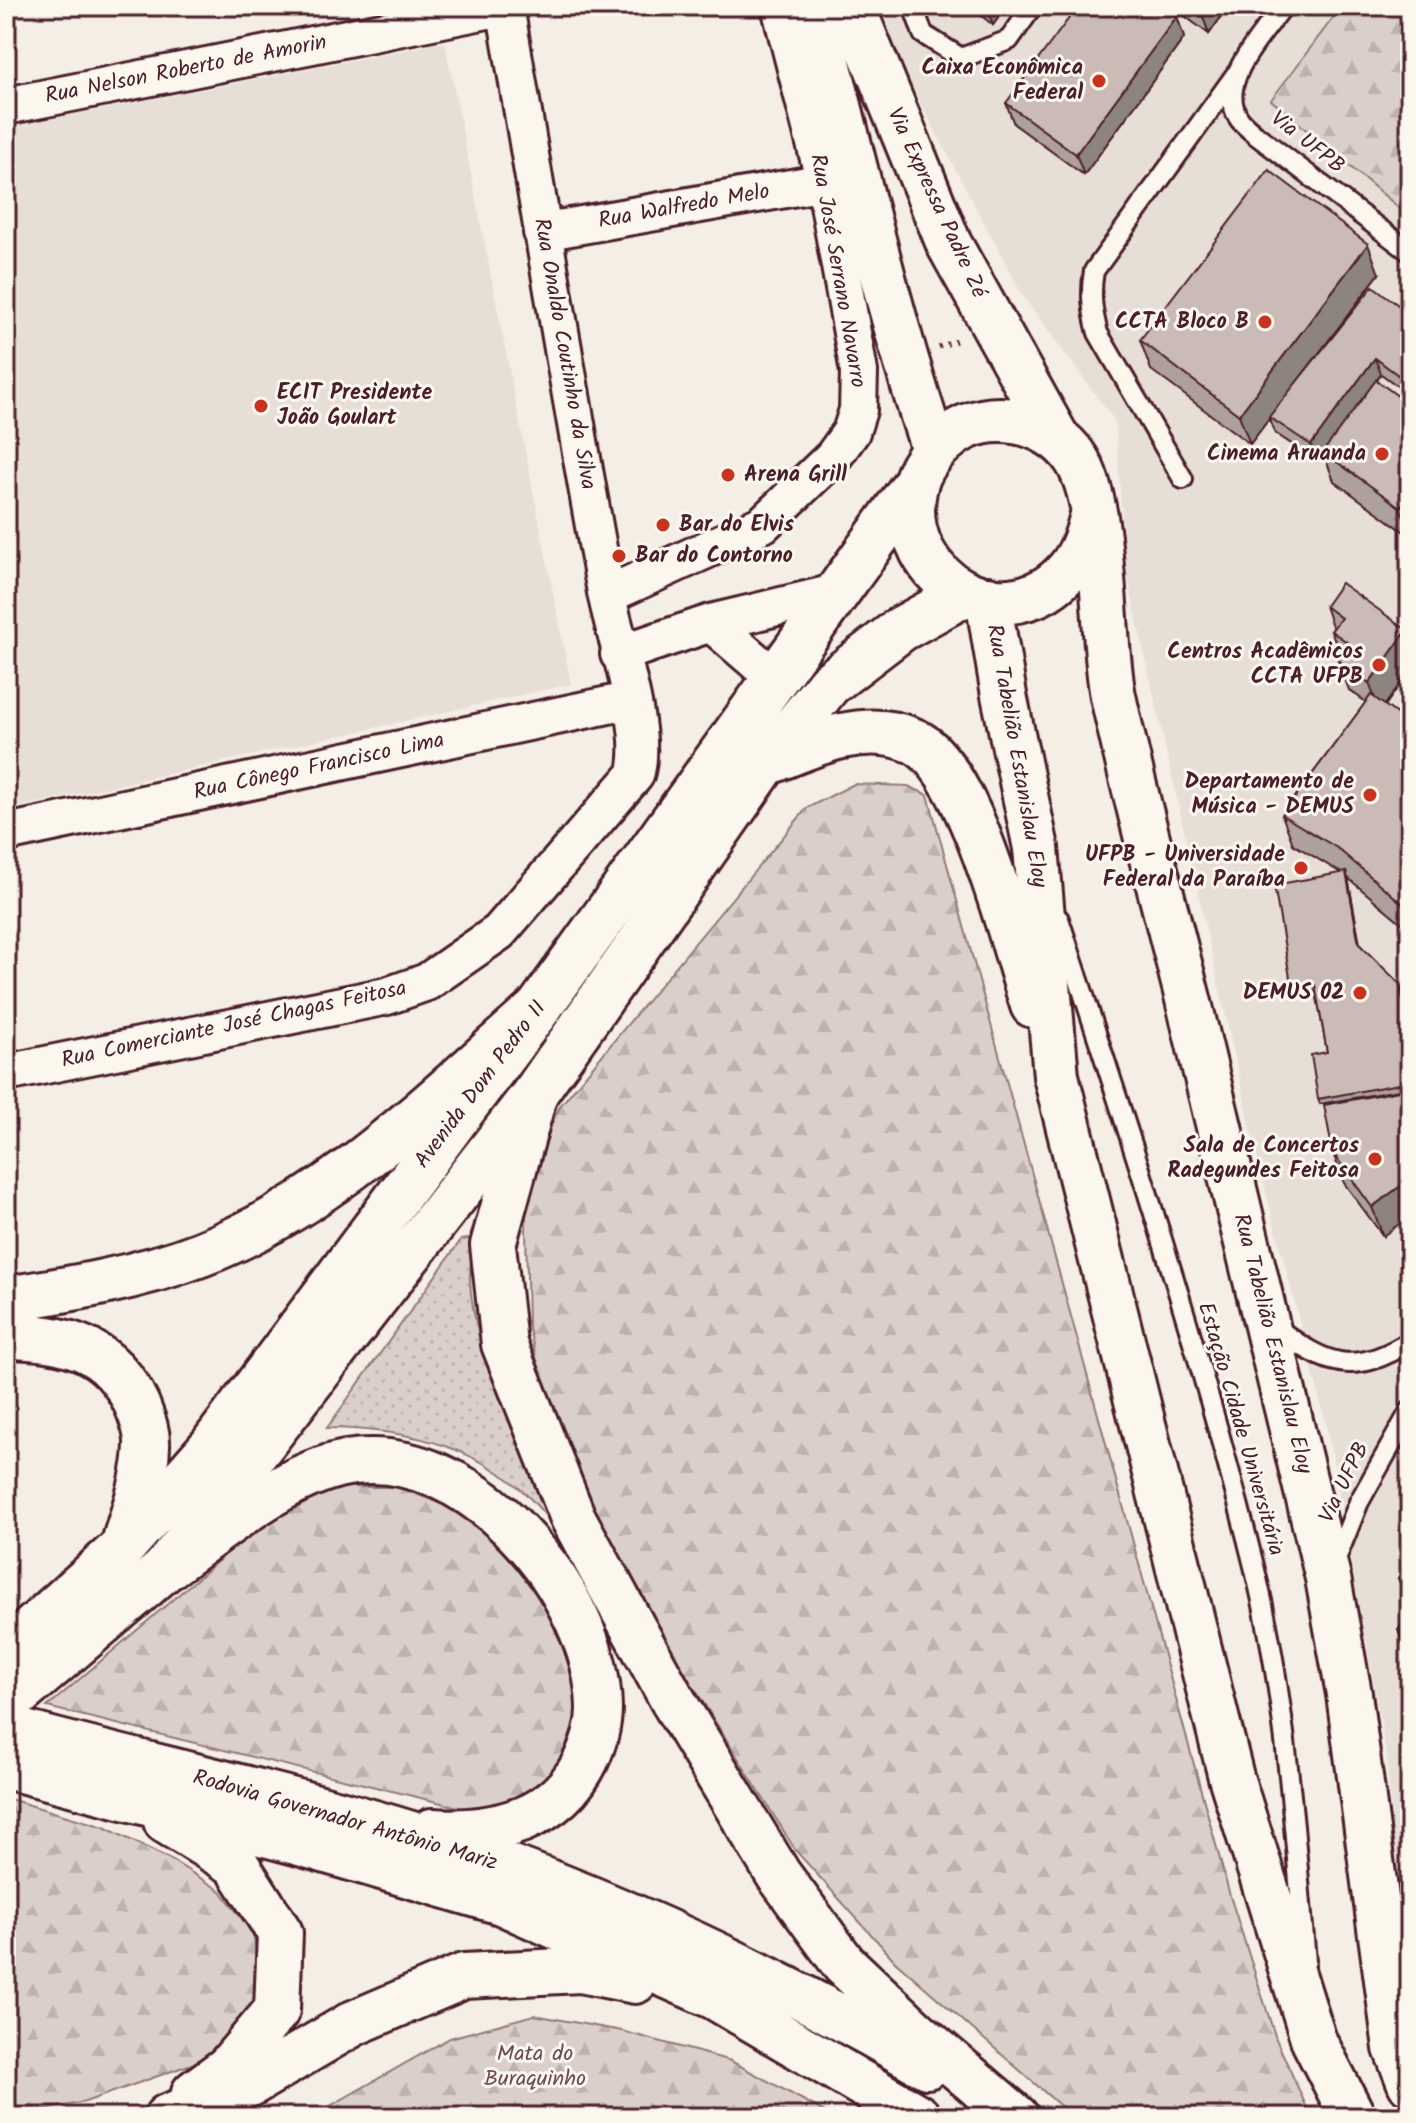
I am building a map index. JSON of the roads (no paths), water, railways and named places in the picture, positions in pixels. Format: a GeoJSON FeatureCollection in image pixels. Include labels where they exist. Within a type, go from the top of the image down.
{"type":"FeatureCollection","features":[{"type":"Feature","properties":{"kind":"main road"},"geometry":{"type":"LineString","coordinates":[[813,6],[862,186],[904,360],[925,466]]}},
{"type":"Feature","properties":{"kind":"main road","name":"Via Expressa Padre Zé"},"geometry":{"type":"LineString","coordinates":[[852,6],[949,244],[1055,435]]}},
{"type":"Feature","properties":{"kind":"main road"},"geometry":{"type":"LineString","coordinates":[[991,420],[1024,422],[1055,435],[1075,458],[1088,485],[1093,515],[1085,544],[1077,556],[1048,587],[1021,598],[977,596],[937,576],[918,549],[910,517],[925,466],[959,430],[991,420]]}},
{"type":"Feature","properties":{"kind":"main road","name":"Avenida Dom Pedro II"},"geometry":{"type":"LineString","coordinates":[[6,1652],[123,1547],[212,1446],[538,1009],[925,466]]}},
{"type":"Feature","properties":{"kind":"main road","name":"Rua Tabelião Estanislau Eloy"},"geometry":{"type":"LineString","coordinates":[[1093,515],[1112,691],[1328,1578],[1349,1694],[1396,2048],[1410,2083]]}},
{"type":"Feature","properties":{"kind":"main road","name":"Avenida Dom Pedro II"},"geometry":{"type":"LineString","coordinates":[[6,1705],[165,1569],[535,1093],[765,764],[829,684],[901,629],[977,596]]}},
{"type":"Feature","properties":{"kind":"main road","name":"Rua Tabelião Estanislau Eloy"},"geometry":{"type":"LineString","coordinates":[[977,596],[1004,695],[1036,848],[1056,1076],[1231,1777],[1314,2041],[1353,2117]]}},
{"type":"Feature","properties":{"kind":"main road"},"geometry":{"type":"LineString","coordinates":[[765,764],[839,736],[876,733],[913,740],[931,751],[959,791],[974,823],[1056,1076]]}},
{"type":"Feature","properties":{"kind":"main road"},"geometry":{"type":"LineString","coordinates":[[6,1299],[103,1284],[202,1254],[290,1210],[360,1163],[538,1009]]}},
{"type":"Feature","properties":{"kind":"main road"},"geometry":{"type":"LineString","coordinates":[[535,1093],[493,1245],[504,1344],[573,1518],[697,1739],[778,1874],[844,1964],[916,2032],[1016,2117]]}},
{"type":"Feature","properties":{"kind":"main road"},"geometry":{"type":"LineString","coordinates":[[6,1336],[64,1340],[113,1366],[131,1392],[144,1421],[148,1442],[123,1547]]}},
{"type":"Feature","properties":{"kind":"main road"},"geometry":{"type":"LineString","coordinates":[[165,1569],[267,1498],[313,1475],[346,1463],[383,1461],[413,1466],[454,1483],[498,1513],[538,1555],[570,1607],[596,1678],[599,1710],[595,1740],[579,1774],[560,1798],[529,1819],[486,1830],[448,1832],[385,1828]]}},
{"type":"Feature","properties":{"kind":"main road","name":"Rodovia Governador Antônio Mariz"},"geometry":{"type":"LineString","coordinates":[[6,1728],[78,1772],[296,1842],[501,1902],[715,1997],[918,2117]]}},
{"type":"Feature","properties":{"kind":"main road","name":"Rodovia Governador Antônio Mariz"},"geometry":{"type":"LineString","coordinates":[[6,1766],[78,1772],[385,1828],[488,1860],[634,1915],[833,2011],[1016,2117]]}},
{"type":"Feature","properties":{"kind":"main road"},"geometry":{"type":"LineString","coordinates":[[78,1772],[236,1864],[280,1933],[277,2010],[228,2068],[160,2117]]}},
{"type":"Feature","properties":{"kind":"main road"},"geometry":{"type":"LineString","coordinates":[[167,2117],[250,2084],[354,2023],[464,1976],[580,1970],[715,1997]]}},
{"type":"Feature","properties":{"kind":"street","name":"Rua Nelson Roberto de Amorin"},"geometry":{"type":"LineString","coordinates":[[6,106],[505,6]]}},
{"type":"Feature","properties":{"kind":"street","name":"Rua Onaldo Coutinho da Silva"},"geometry":{"type":"LineString","coordinates":[[505,6],[607,595],[632,700]]}},
{"type":"Feature","properties":{"kind":"street","name":"Rua José Serrano Navarro"},"geometry":{"type":"LineString","coordinates":[[607,595],[763,524],[813,479],[851,432],[858,410],[859,372],[825,182],[780,6]]}},
{"type":"Feature","properties":{"kind":"street","name":"Rua Walfredo Melo"},"geometry":{"type":"LineString","coordinates":[[542,232],[825,182]]}},
{"type":"Feature","properties":{"kind":"street"},"geometry":{"type":"LineString","coordinates":[[619,654],[711,623],[835,593]]}},
{"type":"Feature","properties":{"kind":"street"},"geometry":{"type":"LineString","coordinates":[[711,623],[776,679]]}},
{"type":"Feature","properties":{"kind":"street","name":"Rua Cônego Francisco Lima"},"geometry":{"type":"LineString","coordinates":[[6,833],[632,700]]}},
{"type":"Feature","properties":{"kind":"street","name":"Rua Comerciante José Chagas Feitosa"},"geometry":{"type":"LineString","coordinates":[[6,1073],[387,996],[427,982],[499,932],[626,789],[635,775],[639,754],[632,700]]}},
{"type":"Feature","properties":{"kind":"lane"},"geometry":{"type":"LineString","coordinates":[[913,6],[923,34],[961,58],[1009,40],[1033,6]]}},
{"type":"Feature","properties":{"kind":"lane"},"geometry":{"type":"LineString","coordinates":[[1183,479],[1098,333],[1091,306],[1094,271],[1283,6]]}},
{"type":"Feature","properties":{"kind":"lane","name":"Via UFPB"},"geometry":{"type":"LineString","coordinates":[[1236,74],[1238,117],[1410,252]]}},
{"type":"Feature","properties":{"kind":"lane","name":"Estação Cidade Universitária"},"geometry":{"type":"LineString","coordinates":[[1036,848],[1155,1213],[1254,1568],[1282,1709],[1314,2041]]}},
{"type":"Feature","properties":{"kind":"lane"},"geometry":{"type":"LineString","coordinates":[[1266,1319],[1296,1343],[1344,1364],[1383,1359],[1410,1341]]}},
{"type":"Feature","properties":{"kind":"lane","name":"Via UFPB"},"geometry":{"type":"LineString","coordinates":[[1328,1578],[1359,1502],[1410,1411]]}},
{"type":"Feature","properties":{"kind":"place","name":"Caixa Econômica Federal"},"geometry":{"type":"Point","coordinates":[1099,81]}},
{"type":"Feature","properties":{"kind":"place","name":"CCTA Bloco B"},"geometry":{"type":"Point","coordinates":[1265,322]}},
{"type":"Feature","properties":{"kind":"place","name":"ECIT Presidente João Goulart"},"geometry":{"type":"Point","coordinates":[261,406]}},
{"type":"Feature","properties":{"kind":"place","name":"Cinema Aruanda"},"geometry":{"type":"Point","coordinates":[1382,454]}},
{"type":"Feature","properties":{"kind":"place","name":"Arena Grill"},"geometry":{"type":"Point","coordinates":[728,475]}},
{"type":"Feature","properties":{"kind":"place","name":"Bar do Elvis"},"geometry":{"type":"Point","coordinates":[663,525]}},
{"type":"Feature","properties":{"kind":"place","name":"Bar do Contorno"},"geometry":{"type":"Point","coordinates":[619,556]}},
{"type":"Feature","properties":{"kind":"place","name":"Centros Acadêmicos CCTA UFPB"},"geometry":{"type":"Point","coordinates":[1379,665]}},
{"type":"Feature","properties":{"kind":"place","name":"Departamento de Música - DEMUS"},"geometry":{"type":"Point","coordinates":[1370,795]}},
{"type":"Feature","properties":{"kind":"place","name":"UFPB - Universidade Federal da Paraíba"},"geometry":{"type":"Point","coordinates":[1301,868]}},
{"type":"Feature","properties":{"kind":"place","name":"DEMUS 02"},"geometry":{"type":"Point","coordinates":[1360,993]}},
{"type":"Feature","properties":{"kind":"place","name":"Sala de Concertos Radegundes Feitosa"},"geometry":{"type":"Point","coordinates":[1375,1159]}},
{"type":"Feature","properties":{"kind":"park label","name":"Mata do Buraquinho"},"geometry":{"type":"Point","coordinates":[535,2066]}}]}
